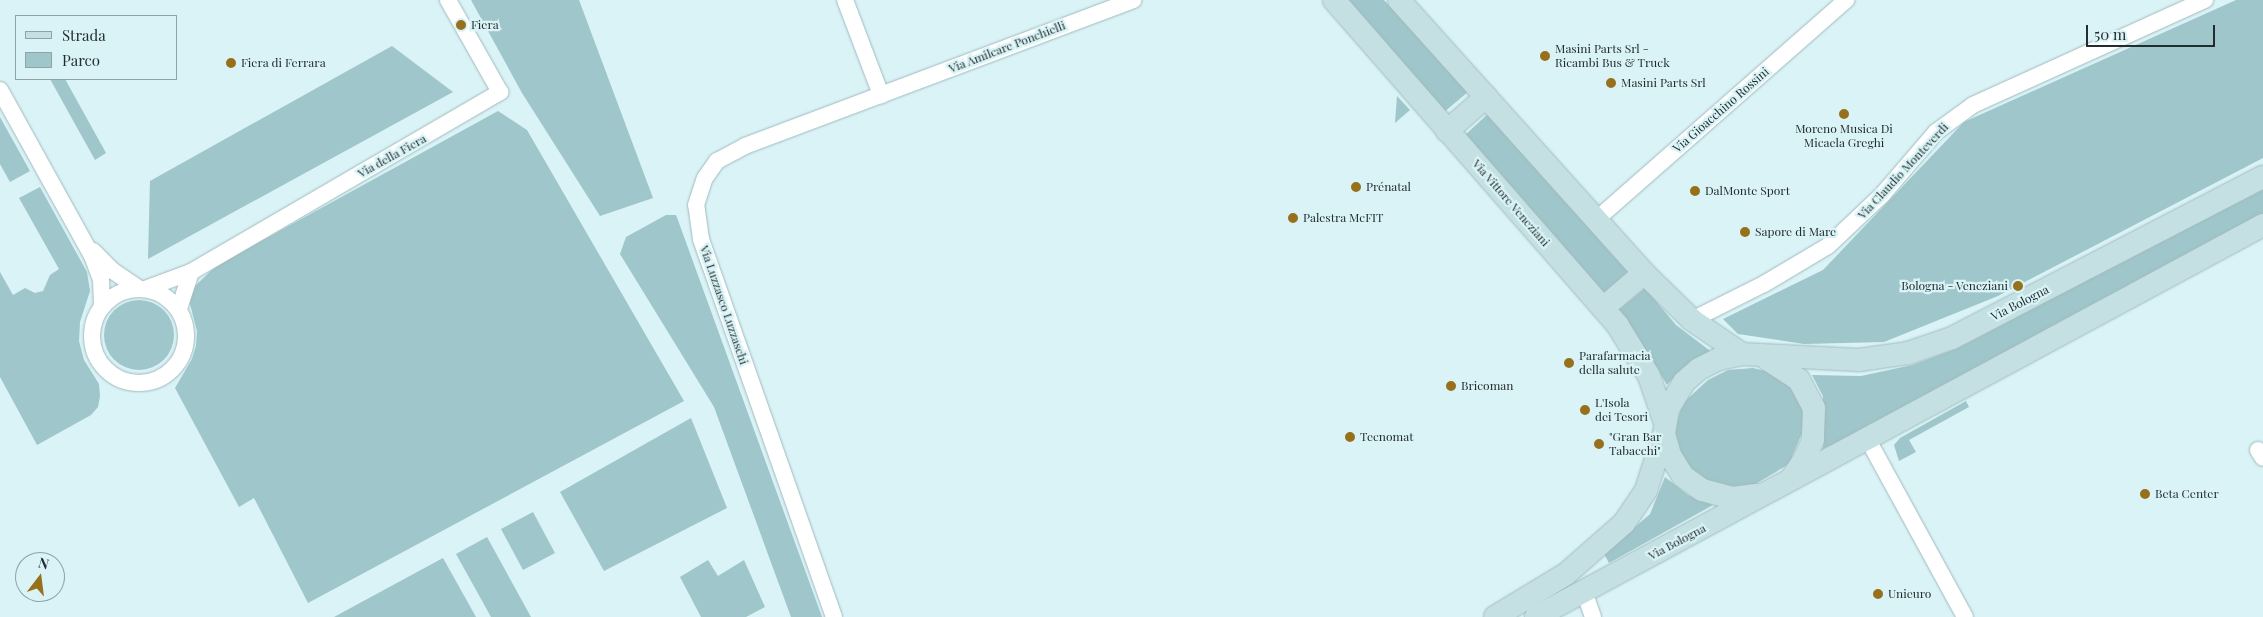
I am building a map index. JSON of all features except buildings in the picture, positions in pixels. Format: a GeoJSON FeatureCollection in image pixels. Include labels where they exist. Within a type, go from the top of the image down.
{"type":"FeatureCollection","features":[{"type":"Feature","properties":{"kind":"main road","name":"Via Vittore Veneziani"},"geometry":{"type":"LineString","coordinates":[[1334,0],[1603,308],[1649,376],[1664,427]]}},
{"type":"Feature","properties":{"kind":"main road"},"geometry":{"type":"LineString","coordinates":[[1399,0],[1644,273],[1692,320],[1750,355]]}},
{"type":"Feature","properties":{"kind":"main road"},"geometry":{"type":"LineString","coordinates":[[1447,131],[1486,97]]}},
{"type":"Feature","properties":{"kind":"main road","name":"Via Bologna"},"geometry":{"type":"LineString","coordinates":[[1495,617],[1547,587],[1597,549],[1637,507],[1653,473],[1664,427],[1684,382],[1719,359],[1750,355],[1859,360],[1908,353],[1952,338],[2263,177]]}},
{"type":"Feature","properties":{"kind":"main road","name":"Via Bologna"},"geometry":{"type":"LineString","coordinates":[[1536,617],[2263,225]]}},
{"type":"Feature","properties":{"kind":"main road"},"geometry":{"type":"LineString","coordinates":[[1603,308],[1644,273]]}},
{"type":"Feature","properties":{"kind":"main road","name":"Via Bologna"},"geometry":{"type":"LineString","coordinates":[[1750,355],[1783,368],[1799,380],[1814,408],[1813,440],[1804,460],[1790,480]]}},
{"type":"Feature","properties":{"kind":"main road","name":"Via Bologna"},"geometry":{"type":"LineString","coordinates":[[1664,427],[1670,455],[1689,482],[1702,490],[1732,498],[1769,492]]}},
{"type":"Feature","properties":{"kind":"main road","name":"Via Bologna"},"geometry":{"type":"LineString","coordinates":[[1584,591],[1585,573],[1597,549]]}},
{"type":"Feature","properties":{"kind":"street","name":"Via della Fiera"},"geometry":{"type":"LineString","coordinates":[[102,307],[120,293],[142,289],[191,272],[500,92],[448,0]]}},
{"type":"Feature","properties":{"kind":"street"},"geometry":{"type":"LineString","coordinates":[[844,0],[882,95]]}},
{"type":"Feature","properties":{"kind":"street","name":"Via Amilcare Ponchielli"},"geometry":{"type":"LineString","coordinates":[[882,95],[1133,0]]}},
{"type":"Feature","properties":{"kind":"street","name":"Via Gioacchino Rossini"},"geometry":{"type":"LineString","coordinates":[[1596,219],[1846,0]]}},
{"type":"Feature","properties":{"kind":"street","name":"Via Claudio Monteverdi"},"geometry":{"type":"LineString","coordinates":[[1692,320],[1764,284],[1828,246],[1882,195],[1936,132],[1973,105],[2205,0]]}},
{"type":"Feature","properties":{"kind":"street"},"geometry":{"type":"LineString","coordinates":[[0,90],[83,238],[101,279],[102,307],[92,328],[95,355],[112,375],[136,384],[162,378],[180,360],[187,335],[179,310],[165,297],[142,289],[104,263],[83,238]]}},
{"type":"Feature","properties":{"kind":"street","name":"Via Luzzasco Luzzaschi"},"geometry":{"type":"LineString","coordinates":[[834,617],[701,239],[696,205],[706,178],[726,155],[882,95]]}},
{"type":"Feature","properties":{"kind":"street"},"geometry":{"type":"LineString","coordinates":[[179,310],[191,272]]}},
{"type":"Feature","properties":{"kind":"street"},"geometry":{"type":"LineString","coordinates":[[1867,438],[1965,617]]}},
{"type":"Feature","properties":{"kind":"street"},"geometry":{"type":"LineString","coordinates":[[1584,591],[1593,617]]}},
{"type":"Feature","properties":{"kind":"green space"},"geometry":{"type":"Polygon","coordinates":[[[471,0],[579,0],[653,198],[600,216],[522,93],[471,0]]]}},
{"type":"Feature","properties":{"kind":"green space"},"geometry":{"type":"Polygon","coordinates":[[[1345,0],[1384,0],[1468,92],[1443,113],[1345,0]]]}},
{"type":"Feature","properties":{"kind":"green space"},"geometry":{"type":"Polygon","coordinates":[[[2236,0],[2263,0],[2263,158],[1998,296],[1884,342],[1804,344],[1738,334],[1723,319],[1823,270],[1964,122],[2236,0]]]}},
{"type":"Feature","properties":{"kind":"green space"},"geometry":{"type":"Polygon","coordinates":[[[392,46],[453,92],[148,259],[150,181],[392,46]]]}},
{"type":"Feature","properties":{"kind":"green space"},"geometry":{"type":"Polygon","coordinates":[[[51,80],[66,80],[106,153],[95,160],[51,80]]]}},
{"type":"Feature","properties":{"kind":"green space"},"geometry":{"type":"Polygon","coordinates":[[[1397,96],[1410,110],[1395,123],[1397,96]]]}},
{"type":"Feature","properties":{"kind":"green space"},"geometry":{"type":"Polygon","coordinates":[[[498,111],[527,130],[684,401],[308,603],[254,498],[239,507],[175,388],[192,359],[196,346],[197,331],[189,300],[193,288],[216,266],[498,111]]]}},
{"type":"Feature","properties":{"kind":"green space"},"geometry":{"type":"Polygon","coordinates":[[[1490,112],[1631,269],[1604,294],[1464,136],[1490,112]]]}},
{"type":"Feature","properties":{"kind":"green space"},"geometry":{"type":"Polygon","coordinates":[[[0,117],[30,171],[10,182],[0,164],[0,117]]]}},
{"type":"Feature","properties":{"kind":"green space"},"geometry":{"type":"Polygon","coordinates":[[[40,187],[87,272],[90,291],[80,322],[79,341],[84,360],[99,384],[100,396],[98,407],[91,415],[37,445],[0,377],[0,272],[13,295],[25,288],[35,293],[43,291],[50,275],[59,269],[19,198],[40,187]]]}},
{"type":"Feature","properties":{"kind":"green space"},"geometry":{"type":"Polygon","coordinates":[[[2263,187],[2263,216],[1876,425],[1823,449],[1823,396],[1812,375],[1861,376],[1912,365],[1958,348],[2263,187]]]}},
{"type":"Feature","properties":{"kind":"green space"},"geometry":{"type":"Polygon","coordinates":[[[666,215],[676,215],[822,617],[791,617],[714,407],[620,254],[626,237],[666,215]]]}},
{"type":"Feature","properties":{"kind":"green space"},"geometry":{"type":"Polygon","coordinates":[[[1645,288],[1676,325],[1713,353],[1680,371],[1667,385],[1647,352],[1616,312],[1645,288]]]}},
{"type":"Feature","properties":{"kind":"green space"},"geometry":{"type":"Polygon","coordinates":[[[139,300],[152,303],[164,310],[171,322],[174,335],[171,348],[164,360],[152,367],[139,370],[126,367],[114,360],[107,348],[104,335],[107,322],[114,310],[126,303],[139,300]]]}},
{"type":"Feature","properties":{"kind":"green space"},"geometry":{"type":"Polygon","coordinates":[[[1753,368],[1770,372],[1793,388],[1802,406],[1805,426],[1789,464],[1754,485],[1729,488],[1712,483],[1685,466],[1674,430],[1683,403],[1708,380],[1728,370],[1753,368]]]}},
{"type":"Feature","properties":{"kind":"green space"},"geometry":{"type":"Polygon","coordinates":[[[1966,401],[1969,407],[1909,440],[1916,452],[1899,461],[1894,445],[1900,438],[1966,401]]]}},
{"type":"Feature","properties":{"kind":"green space"},"geometry":{"type":"Polygon","coordinates":[[[691,418],[727,508],[604,571],[560,492],[691,418]]]}},
{"type":"Feature","properties":{"kind":"green space"},"geometry":{"type":"Polygon","coordinates":[[[1665,477],[1688,495],[1713,505],[1609,563],[1604,554],[1650,514],[1665,477]]]}},
{"type":"Feature","properties":{"kind":"green space"},"geometry":{"type":"Polygon","coordinates":[[[533,512],[555,553],[523,570],[501,529],[533,512]]]}},
{"type":"Feature","properties":{"kind":"green space"},"geometry":{"type":"Polygon","coordinates":[[[487,537],[531,617],[491,617],[456,554],[487,537]]]}},
{"type":"Feature","properties":{"kind":"green space"},"geometry":{"type":"Polygon","coordinates":[[[443,558],[476,617],[334,617],[443,558]]]}},
{"type":"Feature","properties":{"kind":"green space"},"geometry":{"type":"Polygon","coordinates":[[[708,560],[718,576],[744,560],[765,607],[746,617],[701,617],[680,577],[708,560]]]}},
{"type":"Feature","properties":{"kind":"place","name":"Fiera"},"geometry":{"type":"Point","coordinates":[461,25]}},
{"type":"Feature","properties":{"kind":"place","name":"Masini Parts Srl - Ricambi Bus & Truck"},"geometry":{"type":"Point","coordinates":[1545,56]}},
{"type":"Feature","properties":{"kind":"place","name":"Fiera di Ferrara"},"geometry":{"type":"Point","coordinates":[231,63]}},
{"type":"Feature","properties":{"kind":"place","name":"Masini Parts Srl"},"geometry":{"type":"Point","coordinates":[1611,83]}},
{"type":"Feature","properties":{"kind":"place","name":"Moreno Musica Di Micaela Greghi"},"geometry":{"type":"Point","coordinates":[1844,114]}},
{"type":"Feature","properties":{"kind":"place","name":"Prénatal"},"geometry":{"type":"Point","coordinates":[1356,187]}},
{"type":"Feature","properties":{"kind":"place","name":"DalMonte Sport"},"geometry":{"type":"Point","coordinates":[1695,191]}},
{"type":"Feature","properties":{"kind":"place","name":"Palestra McFIT"},"geometry":{"type":"Point","coordinates":[1293,218]}},
{"type":"Feature","properties":{"kind":"place","name":"Sapore di Mare"},"geometry":{"type":"Point","coordinates":[1745,232]}},
{"type":"Feature","properties":{"kind":"place","name":"Bologna - Veneziani"},"geometry":{"type":"Point","coordinates":[2018,286]}},
{"type":"Feature","properties":{"kind":"place","name":"Parafarmacia della salute"},"geometry":{"type":"Point","coordinates":[1569,363]}},
{"type":"Feature","properties":{"kind":"place","name":"Bricoman"},"geometry":{"type":"Point","coordinates":[1451,386]}},
{"type":"Feature","properties":{"kind":"place","name":"L'Isola dei Tesori"},"geometry":{"type":"Point","coordinates":[1585,410]}},
{"type":"Feature","properties":{"kind":"place","name":"Tecnomat"},"geometry":{"type":"Point","coordinates":[1350,437]}},
{"type":"Feature","properties":{"kind":"place","name":"\"Gran Bar Tabacchi\""},"geometry":{"type":"Point","coordinates":[1599,444]}},
{"type":"Feature","properties":{"kind":"place","name":"Beta Center"},"geometry":{"type":"Point","coordinates":[2145,494]}},
{"type":"Feature","properties":{"kind":"place","name":"Unieuro"},"geometry":{"type":"Point","coordinates":[1878,594]}}]}
